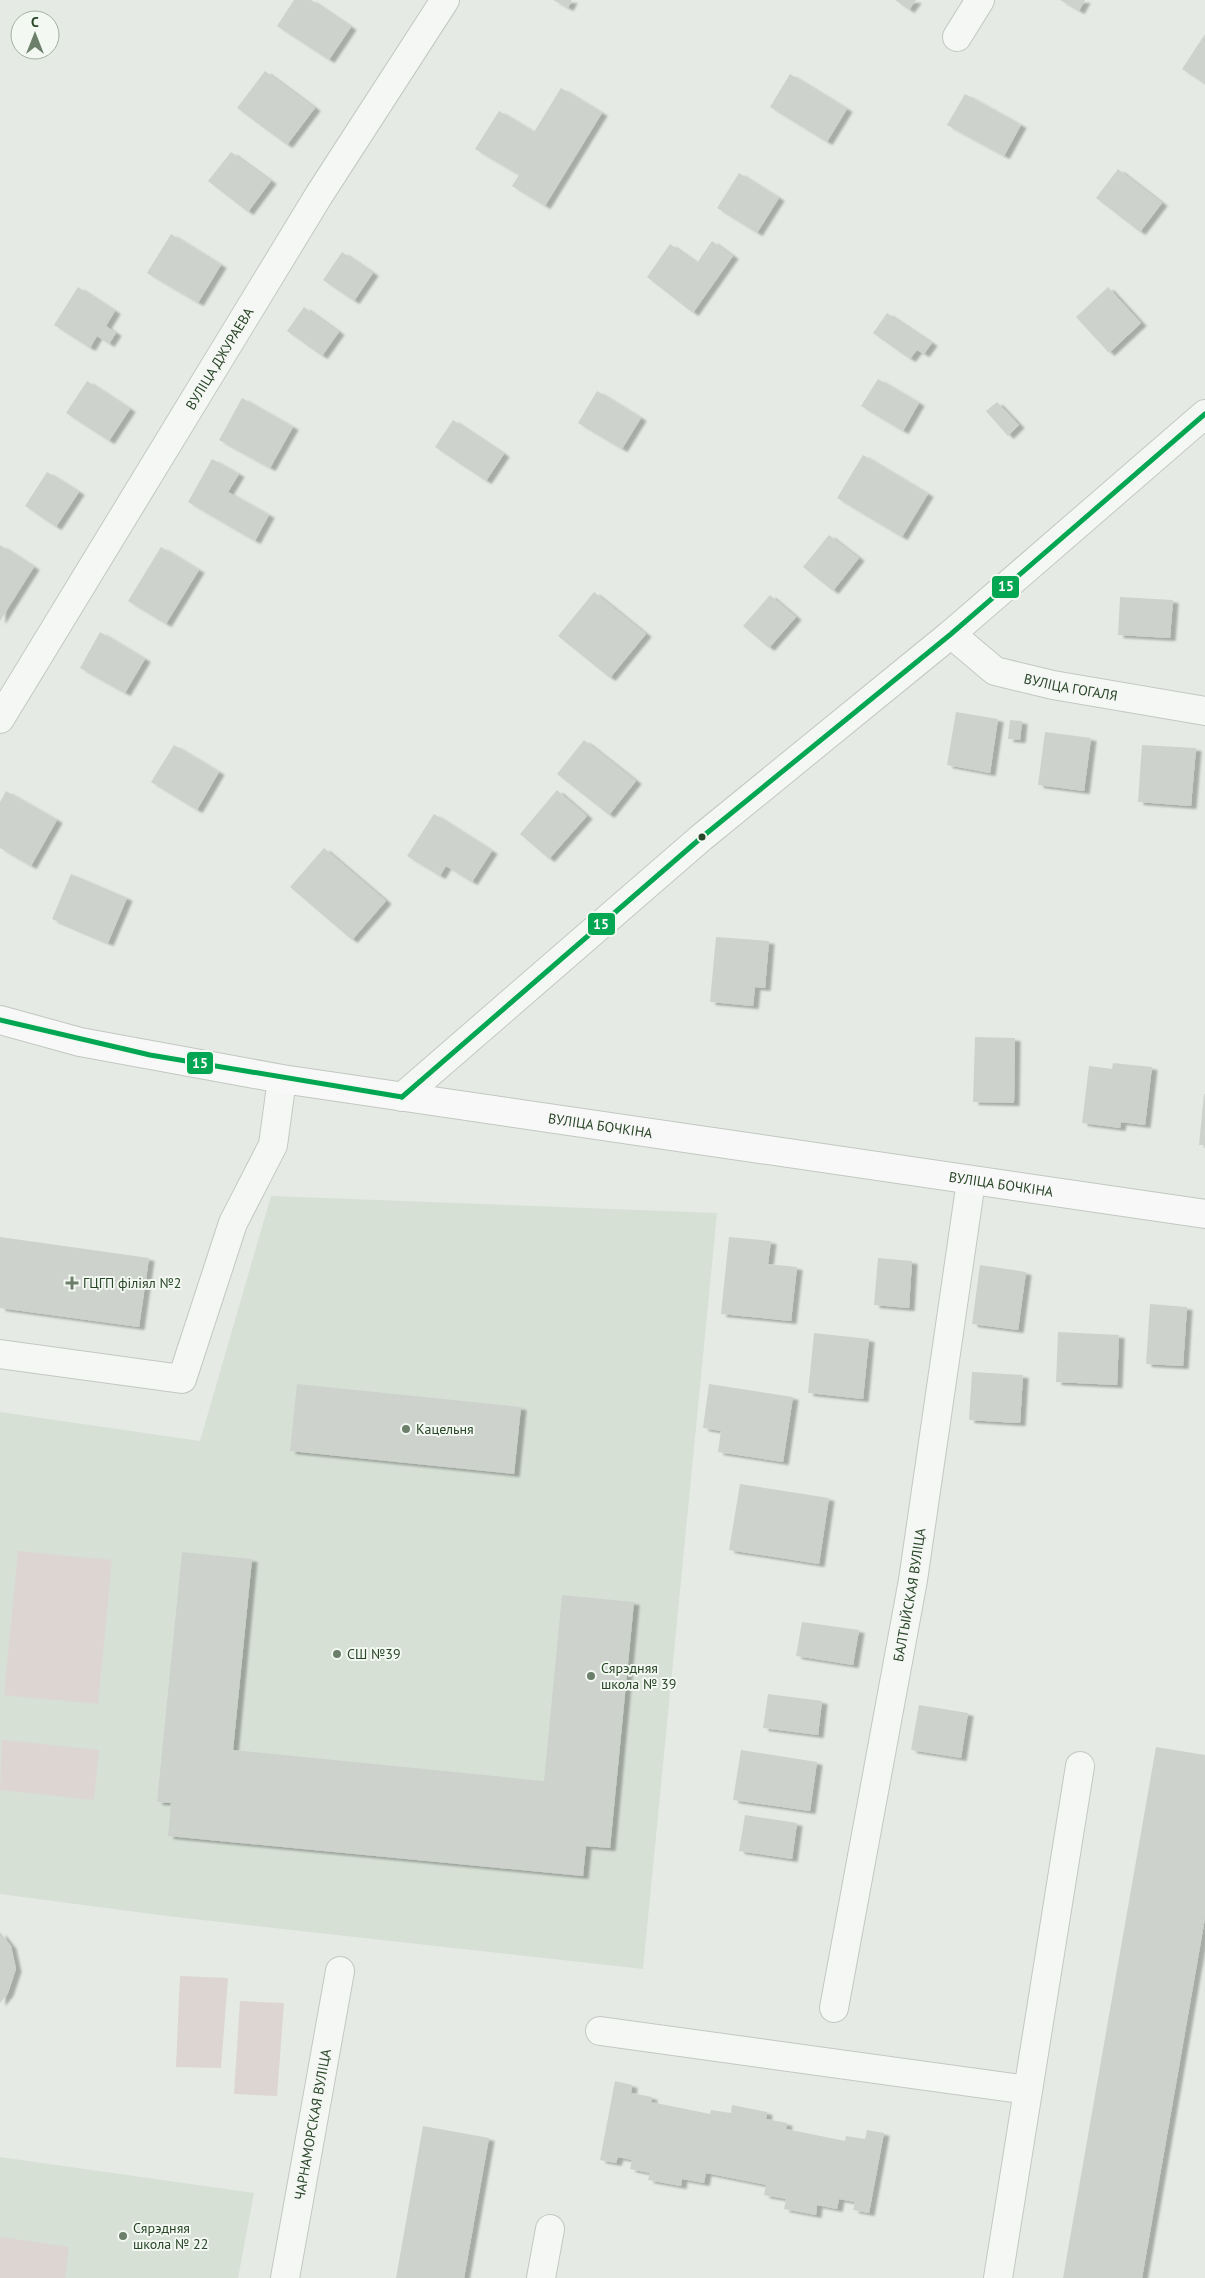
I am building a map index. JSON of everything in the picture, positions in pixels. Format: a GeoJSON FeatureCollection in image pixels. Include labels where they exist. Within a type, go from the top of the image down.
{"type":"FeatureCollection","features":[{"type":"Feature","properties":{"kind":"main road","name":"ВУЛІЦА БОЧКІНА"},"geometry":{"type":"LineString","coordinates":[[0,1020],[80,1042],[282,1079],[1205,1214]]}},
{"type":"Feature","properties":{"kind":"street","name":"ВУЛІЦА ДЖУРАЕВА"},"geometry":{"type":"LineString","coordinates":[[0,719],[319,195],[445,0]]}},
{"type":"Feature","properties":{"kind":"street"},"geometry":{"type":"LineString","coordinates":[[957,37],[980,0]]}},
{"type":"Feature","properties":{"kind":"street"},"geometry":{"type":"LineString","coordinates":[[402,1097],[702,837],[951,634],[1205,414]]}},
{"type":"Feature","properties":{"kind":"street","name":"ВУЛІЦА ГОГАЛЯ"},"geometry":{"type":"LineString","coordinates":[[951,634],[995,671],[1053,685],[1205,711]]}},
{"type":"Feature","properties":{"kind":"street"},"geometry":{"type":"LineString","coordinates":[[0,1354],[182,1379],[234,1223],[273,1145],[282,1079]]}},
{"type":"Feature","properties":{"kind":"street","name":"БАЛТЫЙСКАЯ ВУЛІЦА"},"geometry":{"type":"LineString","coordinates":[[834,2008],[913,1580],[971,1181]]}},
{"type":"Feature","properties":{"kind":"street"},"geometry":{"type":"LineString","coordinates":[[998,2278],[1080,1766]]}},
{"type":"Feature","properties":{"kind":"street","name":"ЧАРНАМОРСКАЯ ВУЛІЦА"},"geometry":{"type":"LineString","coordinates":[[285,2278],[340,1971]]}},
{"type":"Feature","properties":{"kind":"street"},"geometry":{"type":"LineString","coordinates":[[600,2031],[1028,2090]]}},
{"type":"Feature","properties":{"kind":"street"},"geometry":{"type":"LineString","coordinates":[[541,2278],[550,2229]]}},
{"type":"Feature","properties":{"kind":"shaded area","name":"СШ №39"},"geometry":{"type":"Polygon","coordinates":[[[271,1196],[717,1213],[643,1969],[167,1916],[0,1894],[0,1412],[200,1441],[271,1196]]]}},
{"type":"Feature","properties":{"kind":"shaded area"},"geometry":{"type":"Polygon","coordinates":[[[18,1551],[112,1560],[98,1704],[4,1695],[18,1551]]]}},
{"type":"Feature","properties":{"kind":"shaded area"},"geometry":{"type":"Polygon","coordinates":[[[2,1740],[99,1750],[94,1800],[0,1790],[2,1740]]]}},
{"type":"Feature","properties":{"kind":"shaded area"},"geometry":{"type":"Polygon","coordinates":[[[180,1976],[228,1978],[221,2068],[176,2067],[180,1976]]]}},
{"type":"Feature","properties":{"kind":"shaded area"},"geometry":{"type":"Polygon","coordinates":[[[240,2001],[284,2003],[277,2096],[234,2094],[240,2001]]]}},
{"type":"Feature","properties":{"kind":"shaded area","name":"Сярэдняя школа № 22"},"geometry":{"type":"Polygon","coordinates":[[[0,2157],[254,2193],[238,2278],[0,2278],[0,2157]]]}},
{"type":"Feature","properties":{"kind":"shaded area"},"geometry":{"type":"Polygon","coordinates":[[[0,2237],[69,2247],[65,2278],[0,2278],[0,2237]]]}},
{"type":"Feature","properties":{"kind":"building"},"geometry":{"type":"Polygon","coordinates":[[[294,0],[311,0],[351,27],[329,60],[277,26],[294,0]]]}},
{"type":"Feature","properties":{"kind":"building"},"geometry":{"type":"Polygon","coordinates":[[[553,0],[572,0],[568,8],[553,0]]]}},
{"type":"Feature","properties":{"kind":"building"},"geometry":{"type":"Polygon","coordinates":[[[895,0],[916,0],[909,10],[895,0]]]}},
{"type":"Feature","properties":{"kind":"building"},"geometry":{"type":"Polygon","coordinates":[[[1060,0],[1085,0],[1079,11],[1060,0]]]}},
{"type":"Feature","properties":{"kind":"building"},"geometry":{"type":"Polygon","coordinates":[[[1205,34],[1205,84],[1182,69],[1205,34]]]}},
{"type":"Feature","properties":{"kind":"building"},"geometry":{"type":"Polygon","coordinates":[[[265,71],[315,108],[287,145],[237,108],[265,71]]]}},
{"type":"Feature","properties":{"kind":"building"},"geometry":{"type":"Polygon","coordinates":[[[790,74],[847,109],[827,142],[770,107],[790,74]]]}},
{"type":"Feature","properties":{"kind":"building"},"geometry":{"type":"Polygon","coordinates":[[[561,88],[602,113],[545,206],[512,186],[519,175],[475,149],[499,111],[534,132],[561,88]]]}},
{"type":"Feature","properties":{"kind":"building"},"geometry":{"type":"Polygon","coordinates":[[[965,94],[1021,125],[1004,156],[947,125],[965,94]]]}},
{"type":"Feature","properties":{"kind":"building"},"geometry":{"type":"Polygon","coordinates":[[[231,152],[271,181],[248,212],[208,181],[231,152]]]}},
{"type":"Feature","properties":{"kind":"building"},"geometry":{"type":"Polygon","coordinates":[[[1118,169],[1162,203],[1140,232],[1096,198],[1118,169]]]}},
{"type":"Feature","properties":{"kind":"building"},"geometry":{"type":"Polygon","coordinates":[[[739,173],[779,198],[757,233],[717,208],[739,173]]]}},
{"type":"Feature","properties":{"kind":"building"},"geometry":{"type":"Polygon","coordinates":[[[171,234],[221,265],[198,303],[147,273],[171,234]]]}},
{"type":"Feature","properties":{"kind":"building"},"geometry":{"type":"Polygon","coordinates":[[[712,241],[733,256],[693,313],[647,277],[670,244],[697,263],[712,241]]]}},
{"type":"Feature","properties":{"kind":"building"},"geometry":{"type":"Polygon","coordinates":[[[342,252],[373,273],[354,301],[323,280],[342,252]]]}},
{"type":"Feature","properties":{"kind":"building"},"geometry":{"type":"Polygon","coordinates":[[[78,287],[115,311],[106,326],[116,333],[109,344],[97,336],[90,348],[54,325],[78,287]]]}},
{"type":"Feature","properties":{"kind":"building"},"geometry":{"type":"Polygon","coordinates":[[[1108,287],[1141,323],[1109,353],[1076,317],[1108,287]]]}},
{"type":"Feature","properties":{"kind":"building"},"geometry":{"type":"Polygon","coordinates":[[[304,307],[339,332],[322,356],[287,331],[304,307]]]}},
{"type":"Feature","properties":{"kind":"building"},"geometry":{"type":"Polygon","coordinates":[[[887,313],[932,343],[924,354],[917,350],[910,359],[873,333],[887,313]]]}},
{"type":"Feature","properties":{"kind":"building"},"geometry":{"type":"Polygon","coordinates":[[[878,379],[919,403],[903,431],[861,406],[878,379]]]}},
{"type":"Feature","properties":{"kind":"building"},"geometry":{"type":"Polygon","coordinates":[[[87,381],[130,409],[109,441],[66,413],[87,381]]]}},
{"type":"Feature","properties":{"kind":"building"},"geometry":{"type":"Polygon","coordinates":[[[597,391],[641,418],[622,449],[578,423],[597,391]]]}},
{"type":"Feature","properties":{"kind":"building"},"geometry":{"type":"Polygon","coordinates":[[[242,398],[293,427],[270,468],[219,440],[242,398]]]}},
{"type":"Feature","properties":{"kind":"building"},"geometry":{"type":"Polygon","coordinates":[[[997,402],[1019,425],[1008,436],[986,411],[997,402]]]}},
{"type":"Feature","properties":{"kind":"building"},"geometry":{"type":"Polygon","coordinates":[[[453,420],[504,454],[486,481],[435,447],[453,420]]]}},
{"type":"Feature","properties":{"kind":"building"},"geometry":{"type":"Polygon","coordinates":[[[863,455],[928,494],[902,537],[837,498],[863,455]]]}},
{"type":"Feature","properties":{"kind":"building"},"geometry":{"type":"Polygon","coordinates":[[[212,459],[239,474],[228,492],[269,515],[255,541],[188,502],[212,459]]]}},
{"type":"Feature","properties":{"kind":"building"},"geometry":{"type":"Polygon","coordinates":[[[47,472],[79,492],[56,527],[25,506],[47,472]]]}},
{"type":"Feature","properties":{"kind":"building"},"geometry":{"type":"Polygon","coordinates":[[[829,535],[859,558],[833,591],[803,567],[829,535]]]}},
{"type":"Feature","properties":{"kind":"building"},"geometry":{"type":"Polygon","coordinates":[[[0,545],[34,567],[0,621],[0,545]]]}},
{"type":"Feature","properties":{"kind":"building"},"geometry":{"type":"Polygon","coordinates":[[[161,547],[199,570],[166,624],[128,601],[161,547]]]}},
{"type":"Feature","properties":{"kind":"building"},"geometry":{"type":"Polygon","coordinates":[[[594,592],[646,634],[610,678],[558,636],[594,592]]]}},
{"type":"Feature","properties":{"kind":"building"},"geometry":{"type":"Polygon","coordinates":[[[770,595],[796,617],[769,648],[743,626],[770,595]]]}},
{"type":"Feature","properties":{"kind":"building"},"geometry":{"type":"Polygon","coordinates":[[[1120,597],[1173,600],[1170,638],[1118,635],[1120,597]]]}},
{"type":"Feature","properties":{"kind":"building"},"geometry":{"type":"Polygon","coordinates":[[[100,632],[145,659],[125,693],[80,668],[100,632]]]}},
{"type":"Feature","properties":{"kind":"building"},"geometry":{"type":"Polygon","coordinates":[[[956,712],[998,719],[990,773],[947,765],[956,712]]]}},
{"type":"Feature","properties":{"kind":"building"},"geometry":{"type":"Polygon","coordinates":[[[1010,720],[1022,721],[1020,740],[1008,739],[1010,720]]]}},
{"type":"Feature","properties":{"kind":"building"},"geometry":{"type":"Polygon","coordinates":[[[1045,732],[1091,738],[1084,791],[1038,785],[1045,732]]]}},
{"type":"Feature","properties":{"kind":"building"},"geometry":{"type":"Polygon","coordinates":[[[584,740],[636,781],[609,815],[557,774],[584,740]]]}},
{"type":"Feature","properties":{"kind":"building"},"geometry":{"type":"Polygon","coordinates":[[[174,745],[219,772],[197,810],[151,782],[174,745]]]}},
{"type":"Feature","properties":{"kind":"building"},"geometry":{"type":"Polygon","coordinates":[[[1142,745],[1196,748],[1191,806],[1138,802],[1142,745]]]}},
{"type":"Feature","properties":{"kind":"building"},"geometry":{"type":"Polygon","coordinates":[[[557,790],[587,816],[549,859],[520,834],[557,790]]]}},
{"type":"Feature","properties":{"kind":"building"},"geometry":{"type":"Polygon","coordinates":[[[6,791],[57,820],[31,866],[0,848],[0,802],[6,791]]]}},
{"type":"Feature","properties":{"kind":"building"},"geometry":{"type":"Polygon","coordinates":[[[434,814],[492,851],[472,882],[446,866],[440,876],[407,856],[434,814]]]}},
{"type":"Feature","properties":{"kind":"building"},"geometry":{"type":"Polygon","coordinates":[[[324,848],[386,901],[352,940],[290,887],[324,848]]]}},
{"type":"Feature","properties":{"kind":"building"},"geometry":{"type":"Polygon","coordinates":[[[71,874],[127,898],[108,943],[52,919],[71,874]]]}},
{"type":"Feature","properties":{"kind":"building"},"geometry":{"type":"Polygon","coordinates":[[[716,937],[769,941],[765,988],[755,987],[753,1006],[710,1002],[716,937]]]}},
{"type":"Feature","properties":{"kind":"building"},"geometry":{"type":"Polygon","coordinates":[[[975,1037],[1015,1038],[1014,1103],[973,1102],[975,1037]]]}},
{"type":"Feature","properties":{"kind":"building"},"geometry":{"type":"Polygon","coordinates":[[[1113,1063],[1152,1067],[1145,1125],[1121,1122],[1120,1128],[1082,1123],[1089,1066],[1112,1069],[1113,1063]]]}},
{"type":"Feature","properties":{"kind":"building"},"geometry":{"type":"Polygon","coordinates":[[[1204,1094],[1205,1145],[1199,1145],[1204,1094]]]}},
{"type":"Feature","properties":{"kind":"building","name":"ГЦГП філіял №2"},"geometry":{"type":"Polygon","coordinates":[[[0,1237],[149,1258],[139,1327],[0,1308],[0,1237]]]}},
{"type":"Feature","properties":{"kind":"building"},"geometry":{"type":"Polygon","coordinates":[[[729,1237],[771,1241],[768,1264],[797,1267],[791,1321],[721,1314],[729,1237]]]}},
{"type":"Feature","properties":{"kind":"building"},"geometry":{"type":"Polygon","coordinates":[[[878,1258],[912,1261],[909,1308],[874,1305],[878,1258]]]}},
{"type":"Feature","properties":{"kind":"building"},"geometry":{"type":"Polygon","coordinates":[[[980,1265],[1026,1272],[1018,1330],[972,1324],[980,1265]]]}},
{"type":"Feature","properties":{"kind":"building"},"geometry":{"type":"Polygon","coordinates":[[[1150,1304],[1187,1307],[1183,1366],[1146,1364],[1150,1304]]]}},
{"type":"Feature","properties":{"kind":"building"},"geometry":{"type":"Polygon","coordinates":[[[1058,1332],[1119,1335],[1117,1385],[1056,1382],[1058,1332]]]}},
{"type":"Feature","properties":{"kind":"building"},"geometry":{"type":"Polygon","coordinates":[[[814,1333],[869,1339],[863,1399],[808,1393],[814,1333]]]}},
{"type":"Feature","properties":{"kind":"building"},"geometry":{"type":"Polygon","coordinates":[[[972,1372],[1023,1375],[1020,1423],[969,1420],[972,1372]]]}},
{"type":"Feature","properties":{"kind":"building","name":"Кацельня"},"geometry":{"type":"Polygon","coordinates":[[[297,1384],[521,1407],[514,1474],[290,1451],[297,1384]]]}},
{"type":"Feature","properties":{"kind":"building"},"geometry":{"type":"Polygon","coordinates":[[[709,1384],[793,1397],[783,1462],[718,1452],[721,1431],[703,1428],[709,1384]]]}},
{"type":"Feature","properties":{"kind":"building"},"geometry":{"type":"Polygon","coordinates":[[[740,1484],[829,1498],[819,1564],[729,1550],[740,1484]]]}},
{"type":"Feature","properties":{"kind":"building","name":"Сярэдняя школа № 39"},"geometry":{"type":"Polygon","coordinates":[[[182,1552],[252,1559],[233,1750],[544,1781],[562,1595],[634,1602],[610,1848],[586,1846],[583,1876],[168,1836],[171,1803],[157,1802],[182,1552]]]}},
{"type":"Feature","properties":{"kind":"building"},"geometry":{"type":"Polygon","coordinates":[[[802,1622],[859,1630],[853,1665],[796,1656],[802,1622]]]}},
{"type":"Feature","properties":{"kind":"building"},"geometry":{"type":"Polygon","coordinates":[[[768,1694],[822,1701],[818,1735],[763,1728],[768,1694]]]}},
{"type":"Feature","properties":{"kind":"building"},"geometry":{"type":"Polygon","coordinates":[[[919,1705],[968,1713],[961,1758],[911,1750],[919,1705]]]}},
{"type":"Feature","properties":{"kind":"building"},"geometry":{"type":"Polygon","coordinates":[[[1156,1747],[1205,1755],[1205,1918],[1142,2278],[1063,2278],[1156,1747]]]}},
{"type":"Feature","properties":{"kind":"building"},"geometry":{"type":"Polygon","coordinates":[[[741,1750],[817,1762],[810,1811],[733,1800],[741,1750]]]}},
{"type":"Feature","properties":{"kind":"building"},"geometry":{"type":"Polygon","coordinates":[[[745,1815],[797,1823],[792,1859],[739,1851],[745,1815]]]}},
{"type":"Feature","properties":{"kind":"building"},"geometry":{"type":"Polygon","coordinates":[[[0,1932],[11,1946],[16,1969],[8,1993],[0,2003],[0,1932]]]}},
{"type":"Feature","properties":{"kind":"building"},"geometry":{"type":"Polygon","coordinates":[[[615,2081],[632,2085],[631,2093],[652,2097],[651,2102],[710,2114],[711,2110],[731,2113],[732,2105],[767,2112],[766,2119],[787,2123],[786,2129],[845,2141],[846,2136],[865,2139],[867,2130],[884,2133],[869,2213],[853,2210],[855,2202],[839,2199],[837,2209],[817,2205],[816,2215],[784,2209],[786,2199],[764,2195],[766,2185],[706,2173],[704,2183],[682,2179],[681,2186],[648,2180],[650,2173],[630,2169],[632,2160],[618,2157],[616,2163],[600,2160],[615,2081]]]}},
{"type":"Feature","properties":{"kind":"building"},"geometry":{"type":"Polygon","coordinates":[[[423,2126],[489,2138],[464,2278],[396,2278],[423,2126]]]}},
{"type":"Feature","properties":{"kind":"transit line","name":"15"},"geometry":{"type":"LineString","coordinates":[[402,1097],[702,837],[951,634],[1205,414]]}},
{"type":"Feature","properties":{"kind":"transit line","name":"15"},"geometry":{"type":"LineString","coordinates":[[0,1020],[150,1055],[402,1097]]}},
{"type":"Feature","properties":{"kind":"place","name":"ГЦГП філіял №2"},"geometry":{"type":"Point","coordinates":[72,1283]}},
{"type":"Feature","properties":{"kind":"place","name":"Кацельня"},"geometry":{"type":"Point","coordinates":[406,1429]}},
{"type":"Feature","properties":{"kind":"place","name":"СШ №39"},"geometry":{"type":"Point","coordinates":[337,1654]}},
{"type":"Feature","properties":{"kind":"place","name":"Сярэдняя школа № 39"},"geometry":{"type":"Point","coordinates":[591,1676]}},
{"type":"Feature","properties":{"kind":"place","name":"Сярэдняя школа № 22"},"geometry":{"type":"Point","coordinates":[123,2236]}}]}
